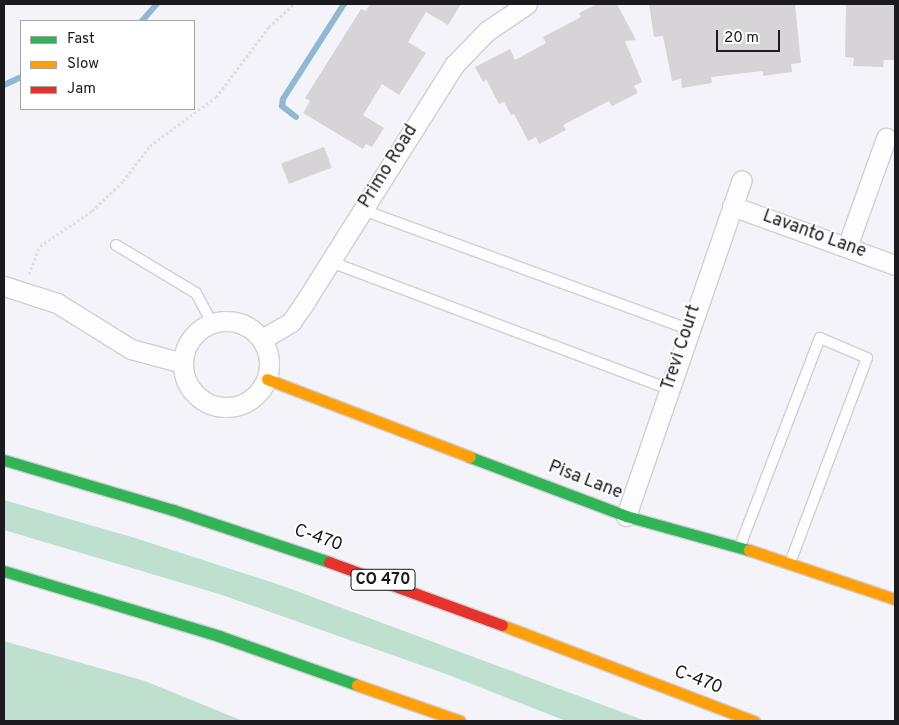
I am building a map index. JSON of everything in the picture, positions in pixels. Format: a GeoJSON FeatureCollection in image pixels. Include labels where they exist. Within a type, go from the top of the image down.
{"type":"FeatureCollection","features":[{"type":"Feature","properties":{"kind":"main road","name":"Pisa Lane"},"geometry":{"type":"LineString","coordinates":[[267,379],[626,516],[740,547],[895,600]]}},
{"type":"Feature","properties":{"kind":"main road","name":"C-470"},"geometry":{"type":"LineString","coordinates":[[4,460],[165,507],[356,571],[754,721]]}},
{"type":"Feature","properties":{"kind":"main road"},"geometry":{"type":"LineString","coordinates":[[4,571],[219,636],[460,721]]}},
{"type":"Feature","properties":{"kind":"street","name":"Primo Road"},"geometry":{"type":"LineString","coordinates":[[262,339],[291,322],[331,262],[454,65],[487,31],[527,4]]}},
{"type":"Feature","properties":{"kind":"street"},"geometry":{"type":"LineString","coordinates":[[847,247],[886,138]]}},
{"type":"Feature","properties":{"kind":"street","name":"Trevi Court"},"geometry":{"type":"LineString","coordinates":[[626,516],[688,329],[742,180]]}},
{"type":"Feature","properties":{"kind":"street","name":"Lavanto Lane"},"geometry":{"type":"LineString","coordinates":[[732,206],[895,264]]}},
{"type":"Feature","properties":{"kind":"street"},"geometry":{"type":"LineString","coordinates":[[4,286],[57,303],[131,349],[183,363]]}},
{"type":"Feature","properties":{"kind":"street"},"geometry":{"type":"LineString","coordinates":[[212,323],[240,323],[262,339],[270,365],[267,379],[250,401],[223,408],[196,396],[187,384],[183,363],[189,341],[212,323]]}},
{"type":"Feature","properties":{"kind":"lane"},"geometry":{"type":"LineString","coordinates":[[363,210],[688,329]]}},
{"type":"Feature","properties":{"kind":"lane"},"geometry":{"type":"LineString","coordinates":[[116,245],[196,293],[212,323]]}},
{"type":"Feature","properties":{"kind":"lane"},"geometry":{"type":"LineString","coordinates":[[331,262],[669,389]]}},
{"type":"Feature","properties":{"kind":"lane"},"geometry":{"type":"LineString","coordinates":[[740,547],[820,338],[867,358],[790,563]]}},
{"type":"Feature","properties":{"kind":"path"},"geometry":{"type":"LineString","coordinates":[[30,270],[40,246],[92,212],[123,181],[150,146],[216,97],[269,27],[294,4]]}},
{"type":"Feature","properties":{"kind":"green space"},"geometry":{"type":"Polygon","coordinates":[[[4,500],[135,538],[283,586],[646,721],[566,721],[449,675],[219,594],[4,530],[4,500]]]}},
{"type":"Feature","properties":{"kind":"green space"},"geometry":{"type":"Polygon","coordinates":[[[4,641],[145,681],[243,721],[4,721],[4,641]]]}},
{"type":"Feature","properties":{"kind":"building"},"geometry":{"type":"Polygon","coordinates":[[[370,4],[461,4],[448,25],[426,12],[408,42],[426,53],[399,95],[382,84],[363,115],[384,128],[372,147],[366,144],[363,149],[303,113],[310,101],[305,98],[361,9],[366,11],[370,4]]]}},
{"type":"Feature","properties":{"kind":"building"},"geometry":{"type":"Polygon","coordinates":[[[597,4],[617,4],[636,40],[625,41],[642,82],[634,86],[638,93],[612,106],[609,101],[563,125],[566,130],[539,144],[536,137],[528,141],[514,114],[511,115],[504,102],[499,104],[486,79],[483,82],[475,67],[510,49],[515,60],[546,43],[543,37],[581,17],[579,13],[597,4]]]}},
{"type":"Feature","properties":{"kind":"building"},"geometry":{"type":"Polygon","coordinates":[[[649,4],[795,4],[801,63],[791,64],[792,72],[763,76],[763,71],[711,77],[712,83],[682,88],[681,79],[672,81],[663,36],[654,37],[649,4]]]}},
{"type":"Feature","properties":{"kind":"building"},"geometry":{"type":"Polygon","coordinates":[[[846,4],[895,4],[895,60],[884,60],[883,67],[853,66],[854,58],[845,57],[846,4]]]}},
{"type":"Feature","properties":{"kind":"building"},"geometry":{"type":"Polygon","coordinates":[[[324,147],[332,168],[289,184],[281,163],[324,147]]]}},
{"type":"Feature","properties":{"kind":"waterway"},"geometry":{"type":"LineString","coordinates":[[143,20],[157,4]]}},
{"type":"Feature","properties":{"kind":"waterway"},"geometry":{"type":"LineString","coordinates":[[296,117],[282,106],[283,99],[344,4]]}},
{"type":"Feature","properties":{"kind":"waterway"},"geometry":{"type":"LineString","coordinates":[[4,85],[20,77]]}},
{"type":"Feature","properties":{"kind":"traffic: fast"},"geometry":{"type":"LineString","coordinates":[[470,457],[626,516],[749,550]]}},
{"type":"Feature","properties":{"kind":"traffic: fast"},"geometry":{"type":"LineString","coordinates":[[4,460],[173,510],[329,562]]}},
{"type":"Feature","properties":{"kind":"traffic: fast"},"geometry":{"type":"LineString","coordinates":[[4,571],[219,636],[357,685]]}},
{"type":"Feature","properties":{"kind":"traffic: slow"},"geometry":{"type":"LineString","coordinates":[[267,379],[470,457]]}},
{"type":"Feature","properties":{"kind":"traffic: slow"},"geometry":{"type":"LineString","coordinates":[[749,550],[895,599]]}},
{"type":"Feature","properties":{"kind":"traffic: slow"},"geometry":{"type":"LineString","coordinates":[[502,625],[754,721]]}},
{"type":"Feature","properties":{"kind":"traffic: slow"},"geometry":{"type":"LineString","coordinates":[[357,685],[460,721]]}},
{"type":"Feature","properties":{"kind":"traffic: jam"},"geometry":{"type":"LineString","coordinates":[[329,562],[502,625]]}}]}
